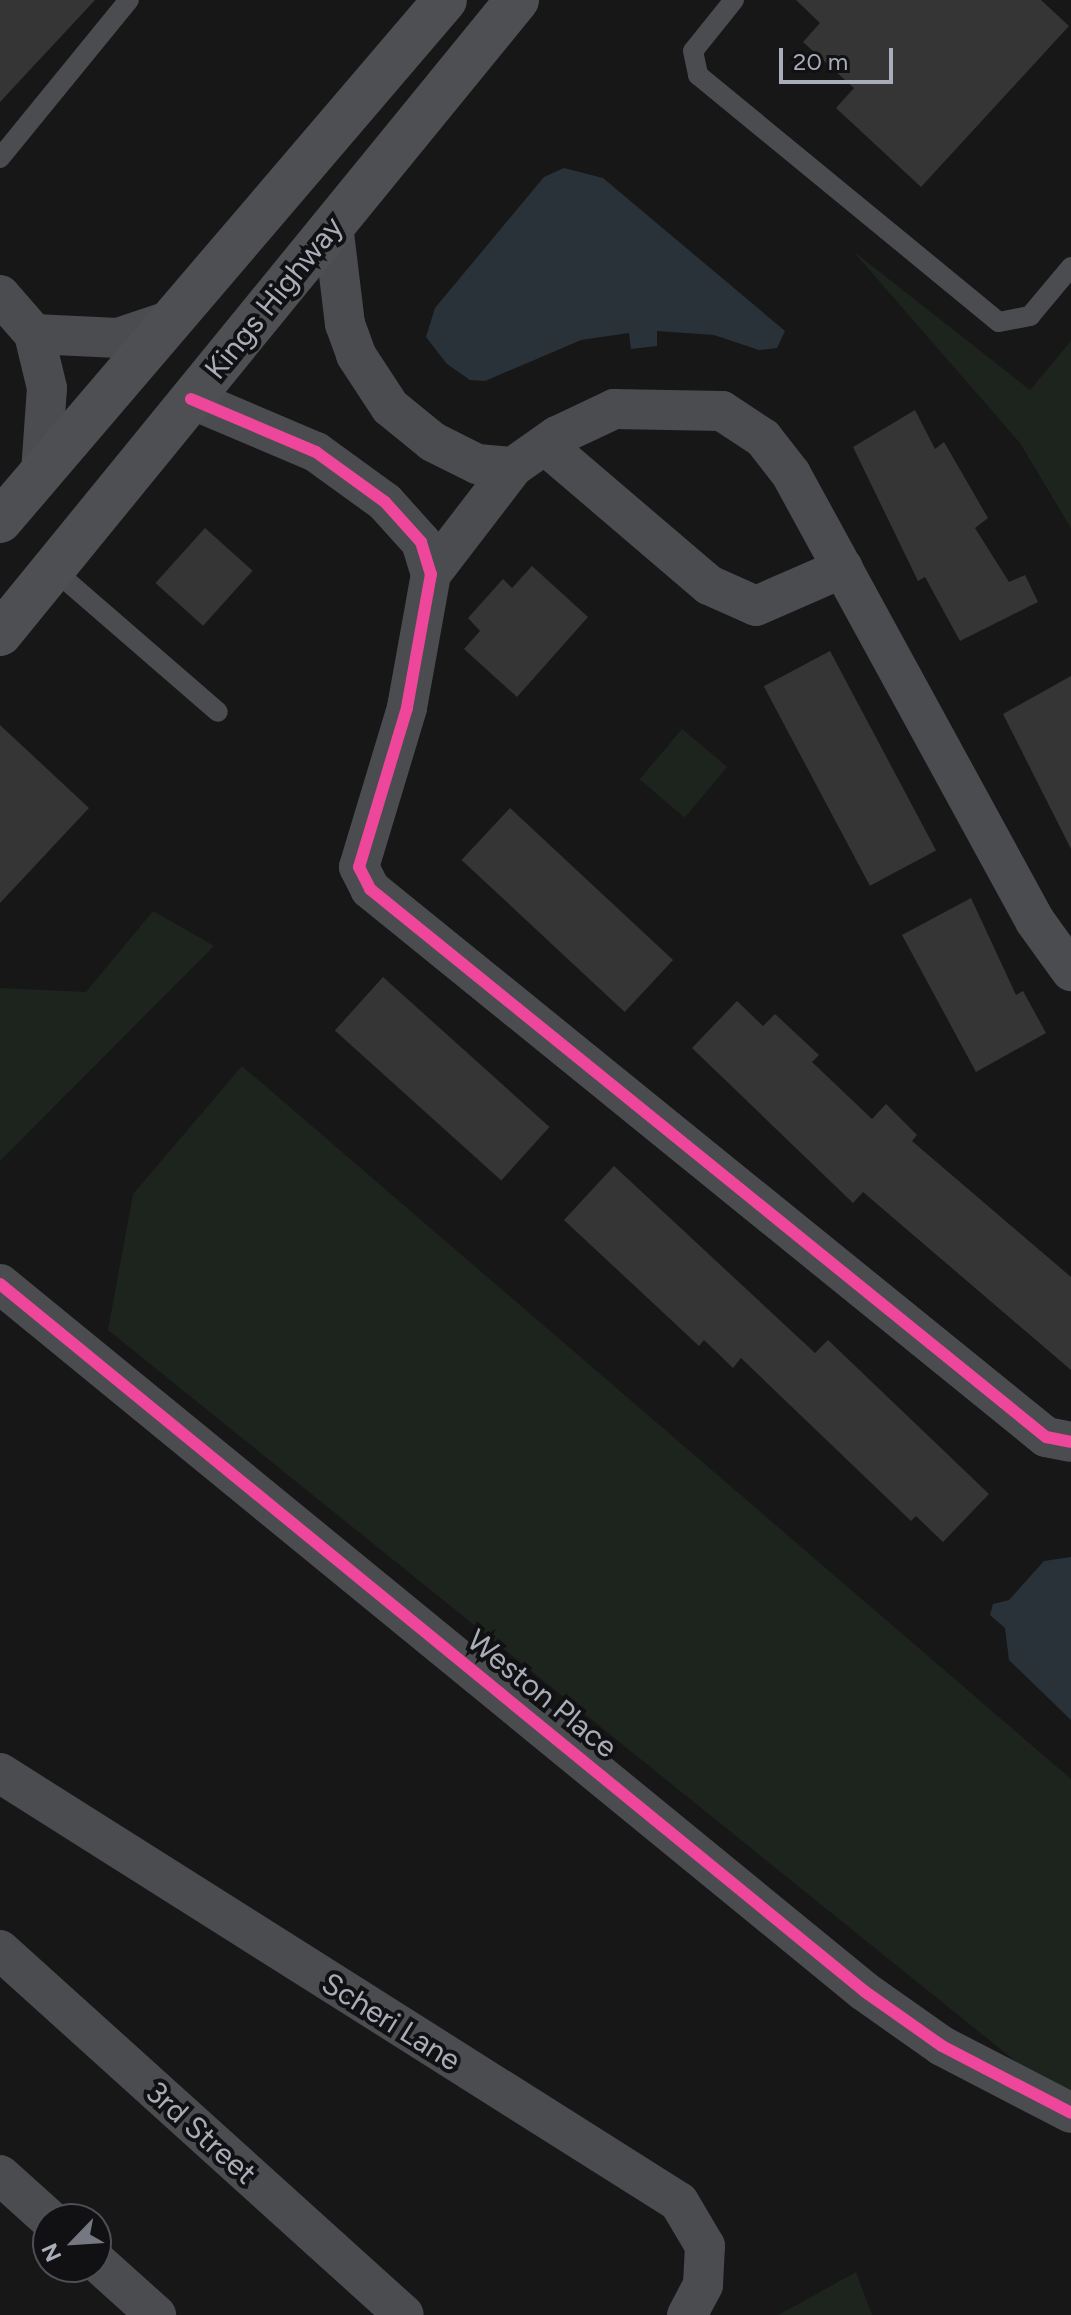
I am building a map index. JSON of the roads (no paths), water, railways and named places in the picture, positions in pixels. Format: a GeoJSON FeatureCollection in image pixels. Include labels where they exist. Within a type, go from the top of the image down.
{"type":"FeatureCollection","features":[{"type":"Feature","properties":{"kind":"main road","name":"Kings Highway"},"geometry":{"type":"LineString","coordinates":[[0,521],[445,0]]}},
{"type":"Feature","properties":{"kind":"main road","name":"Kings Highway"},"geometry":{"type":"LineString","coordinates":[[0,634],[517,0]]}},
{"type":"Feature","properties":{"kind":"street"},"geometry":{"type":"LineString","coordinates":[[333,225],[345,324],[356,355],[390,407],[433,442],[477,464],[529,456],[614,409],[722,411],[763,438],[791,474],[1035,921],[1071,971]]}},
{"type":"Feature","properties":{"kind":"street"},"geometry":{"type":"LineString","coordinates":[[0,295],[34,334],[47,388],[41,471]]}},
{"type":"Feature","properties":{"kind":"street"},"geometry":{"type":"LineString","coordinates":[[34,334],[118,338],[174,319]]}},
{"type":"Feature","properties":{"kind":"street"},"geometry":{"type":"LineString","coordinates":[[191,399],[316,452],[385,502],[421,542],[431,574],[407,708],[359,867],[370,889],[1046,1437],[1071,1442]]}},
{"type":"Feature","properties":{"kind":"street"},"geometry":{"type":"LineString","coordinates":[[529,456],[709,585],[756,606],[843,568]]}},
{"type":"Feature","properties":{"kind":"street"},"geometry":{"type":"LineString","coordinates":[[431,574],[529,456]]}},
{"type":"Feature","properties":{"kind":"street","name":"Weston Place"},"geometry":{"type":"LineString","coordinates":[[0,1284],[864,1991],[942,2046],[1071,2113]]}},
{"type":"Feature","properties":{"kind":"street","name":"Scheri Lane"},"geometry":{"type":"LineString","coordinates":[[0,1773],[679,2202],[705,2246],[703,2285],[687,2315]]}},
{"type":"Feature","properties":{"kind":"street","name":"3rd Street"},"geometry":{"type":"LineString","coordinates":[[0,1950],[404,2315]]}},
{"type":"Feature","properties":{"kind":"street"},"geometry":{"type":"LineString","coordinates":[[0,2175],[32,2204]]}},
{"type":"Feature","properties":{"kind":"street"},"geometry":{"type":"LineString","coordinates":[[112,2275],[156,2315]]}},
{"type":"Feature","properties":{"kind":"lane"},"geometry":{"type":"LineString","coordinates":[[0,158],[129,0]]}},
{"type":"Feature","properties":{"kind":"lane"},"geometry":{"type":"LineString","coordinates":[[734,0],[693,51],[698,75],[999,322],[1030,316],[1071,267]]}},
{"type":"Feature","properties":{"kind":"lane"},"geometry":{"type":"LineString","coordinates":[[53,569],[218,712]]}}]}
